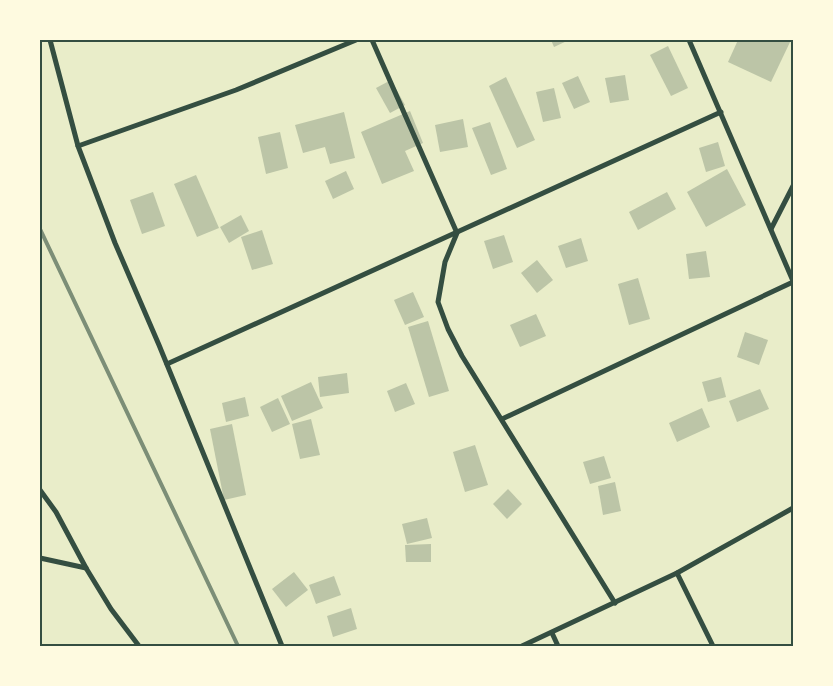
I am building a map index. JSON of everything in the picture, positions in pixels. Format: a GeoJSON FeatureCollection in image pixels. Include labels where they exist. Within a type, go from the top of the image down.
{"type":"FeatureCollection","features":[{"type":"Feature","properties":{"kind":"street"},"geometry":{"type":"LineString","coordinates":[[50,40],[78,146],[115,243],[167,364],[282,646]]}},
{"type":"Feature","properties":{"kind":"street"},"geometry":{"type":"LineString","coordinates":[[78,146],[236,90],[356,40]]}},
{"type":"Feature","properties":{"kind":"street"},"geometry":{"type":"LineString","coordinates":[[372,40],[457,234],[445,262],[438,302],[453,338],[615,602]]}},
{"type":"Feature","properties":{"kind":"street"},"geometry":{"type":"LineString","coordinates":[[502,419],[793,281],[689,40]]}},
{"type":"Feature","properties":{"kind":"street"},"geometry":{"type":"LineString","coordinates":[[167,364],[457,234],[721,112]]}},
{"type":"Feature","properties":{"kind":"street"},"geometry":{"type":"LineString","coordinates":[[771,229],[793,186]]}},
{"type":"Feature","properties":{"kind":"street"},"geometry":{"type":"LineString","coordinates":[[40,490],[56,512],[86,568],[111,609],[139,646]]}},
{"type":"Feature","properties":{"kind":"street"},"geometry":{"type":"LineString","coordinates":[[522,646],[677,573],[793,508]]}},
{"type":"Feature","properties":{"kind":"street"},"geometry":{"type":"LineString","coordinates":[[40,558],[86,568]]}},
{"type":"Feature","properties":{"kind":"street"},"geometry":{"type":"LineString","coordinates":[[677,573],[713,646]]}},
{"type":"Feature","properties":{"kind":"street"},"geometry":{"type":"LineString","coordinates":[[552,633],[558,646]]}},
{"type":"Feature","properties":{"kind":"building"},"geometry":{"type":"Polygon","coordinates":[[[551,40],[569,40],[554,47],[551,40]]]}},
{"type":"Feature","properties":{"kind":"building"},"geometry":{"type":"Polygon","coordinates":[[[738,40],[791,40],[771,82],[728,62],[738,40]]]}},
{"type":"Feature","properties":{"kind":"building"},"geometry":{"type":"Polygon","coordinates":[[[668,46],[688,88],[671,96],[650,55],[668,46]]]}},
{"type":"Feature","properties":{"kind":"building"},"geometry":{"type":"Polygon","coordinates":[[[625,75],[629,100],[610,103],[605,78],[625,75]]]}},
{"type":"Feature","properties":{"kind":"building"},"geometry":{"type":"Polygon","coordinates":[[[578,76],[590,102],[574,109],[562,83],[578,76]]]}},
{"type":"Feature","properties":{"kind":"building"},"geometry":{"type":"Polygon","coordinates":[[[506,77],[535,140],[517,148],[489,86],[506,77]]]}},
{"type":"Feature","properties":{"kind":"building"},"geometry":{"type":"Polygon","coordinates":[[[391,80],[405,105],[390,113],[376,88],[391,80]]]}},
{"type":"Feature","properties":{"kind":"building"},"geometry":{"type":"Polygon","coordinates":[[[554,88],[561,118],[543,122],[536,92],[554,88]]]}},
{"type":"Feature","properties":{"kind":"building"},"geometry":{"type":"Polygon","coordinates":[[[410,111],[423,143],[405,151],[414,171],[382,184],[361,132],[410,111]]]}},
{"type":"Feature","properties":{"kind":"building"},"geometry":{"type":"Polygon","coordinates":[[[344,112],[355,158],[330,164],[325,147],[303,153],[295,125],[344,112]]]}},
{"type":"Feature","properties":{"kind":"building"},"geometry":{"type":"Polygon","coordinates":[[[463,119],[468,147],[440,152],[435,125],[463,119]]]}},
{"type":"Feature","properties":{"kind":"building"},"geometry":{"type":"Polygon","coordinates":[[[490,122],[507,169],[491,175],[472,128],[490,122]]]}},
{"type":"Feature","properties":{"kind":"building"},"geometry":{"type":"Polygon","coordinates":[[[280,132],[288,168],[266,174],[258,137],[280,132]]]}},
{"type":"Feature","properties":{"kind":"building"},"geometry":{"type":"Polygon","coordinates":[[[718,142],[725,166],[706,172],[699,148],[718,142]]]}},
{"type":"Feature","properties":{"kind":"building"},"geometry":{"type":"Polygon","coordinates":[[[727,169],[746,205],[706,227],[687,192],[727,169]]]}},
{"type":"Feature","properties":{"kind":"building"},"geometry":{"type":"Polygon","coordinates":[[[346,171],[354,189],[333,199],[325,181],[346,171]]]}},
{"type":"Feature","properties":{"kind":"building"},"geometry":{"type":"Polygon","coordinates":[[[196,175],[219,228],[197,237],[174,184],[196,175]]]}},
{"type":"Feature","properties":{"kind":"building"},"geometry":{"type":"Polygon","coordinates":[[[153,192],[165,226],[142,234],[130,200],[153,192]]]}},
{"type":"Feature","properties":{"kind":"building"},"geometry":{"type":"Polygon","coordinates":[[[667,192],[676,209],[638,230],[629,212],[667,192]]]}},
{"type":"Feature","properties":{"kind":"building"},"geometry":{"type":"Polygon","coordinates":[[[241,215],[249,231],[229,243],[220,227],[241,215]]]}},
{"type":"Feature","properties":{"kind":"building"},"geometry":{"type":"Polygon","coordinates":[[[262,230],[273,264],[252,270],[241,237],[262,230]]]}},
{"type":"Feature","properties":{"kind":"building"},"geometry":{"type":"Polygon","coordinates":[[[504,235],[513,262],[493,269],[484,241],[504,235]]]}},
{"type":"Feature","properties":{"kind":"building"},"geometry":{"type":"Polygon","coordinates":[[[581,238],[588,261],[566,268],[558,246],[581,238]]]}},
{"type":"Feature","properties":{"kind":"building"},"geometry":{"type":"Polygon","coordinates":[[[706,251],[710,277],[689,279],[686,254],[706,251]]]}},
{"type":"Feature","properties":{"kind":"building"},"geometry":{"type":"Polygon","coordinates":[[[537,260],[553,280],[537,293],[521,273],[537,260]]]}},
{"type":"Feature","properties":{"kind":"building"},"geometry":{"type":"Polygon","coordinates":[[[638,278],[650,319],[629,325],[618,284],[638,278]]]}},
{"type":"Feature","properties":{"kind":"building"},"geometry":{"type":"Polygon","coordinates":[[[413,292],[424,317],[405,325],[394,300],[413,292]]]}},
{"type":"Feature","properties":{"kind":"building"},"geometry":{"type":"Polygon","coordinates":[[[536,314],[546,336],[520,347],[510,325],[536,314]]]}},
{"type":"Feature","properties":{"kind":"building"},"geometry":{"type":"Polygon","coordinates":[[[428,321],[449,391],[429,397],[408,327],[428,321]]]}},
{"type":"Feature","properties":{"kind":"building"},"geometry":{"type":"Polygon","coordinates":[[[745,332],[768,340],[759,365],[737,357],[745,332]]]}},
{"type":"Feature","properties":{"kind":"building"},"geometry":{"type":"Polygon","coordinates":[[[347,373],[349,393],[320,397],[318,377],[347,373]]]}},
{"type":"Feature","properties":{"kind":"building"},"geometry":{"type":"Polygon","coordinates":[[[721,377],[726,397],[708,402],[702,382],[721,377]]]}},
{"type":"Feature","properties":{"kind":"building"},"geometry":{"type":"Polygon","coordinates":[[[311,382],[323,408],[292,421],[281,396],[311,382]]]}},
{"type":"Feature","properties":{"kind":"building"},"geometry":{"type":"Polygon","coordinates":[[[406,383],[415,404],[395,412],[387,391],[406,383]]]}},
{"type":"Feature","properties":{"kind":"building"},"geometry":{"type":"Polygon","coordinates":[[[760,389],[769,409],[737,422],[729,401],[760,389]]]}},
{"type":"Feature","properties":{"kind":"building"},"geometry":{"type":"Polygon","coordinates":[[[245,397],[249,416],[226,422],[222,403],[245,397]]]}},
{"type":"Feature","properties":{"kind":"building"},"geometry":{"type":"Polygon","coordinates":[[[278,398],[290,424],[272,432],[260,407],[278,398]]]}},
{"type":"Feature","properties":{"kind":"building"},"geometry":{"type":"Polygon","coordinates":[[[702,408],[710,427],[677,442],[669,423],[702,408]]]}},
{"type":"Feature","properties":{"kind":"building"},"geometry":{"type":"Polygon","coordinates":[[[311,419],[320,455],[300,459],[292,424],[311,419]]]}},
{"type":"Feature","properties":{"kind":"building"},"geometry":{"type":"Polygon","coordinates":[[[232,424],[246,495],[224,500],[210,429],[232,424]]]}},
{"type":"Feature","properties":{"kind":"building"},"geometry":{"type":"Polygon","coordinates":[[[475,445],[488,485],[465,492],[453,452],[475,445]]]}},
{"type":"Feature","properties":{"kind":"building"},"geometry":{"type":"Polygon","coordinates":[[[604,456],[611,478],[590,484],[583,462],[604,456]]]}},
{"type":"Feature","properties":{"kind":"building"},"geometry":{"type":"Polygon","coordinates":[[[615,482],[621,511],[603,515],[598,486],[615,482]]]}},
{"type":"Feature","properties":{"kind":"building"},"geometry":{"type":"Polygon","coordinates":[[[508,489],[522,504],[507,519],[493,504],[508,489]]]}},
{"type":"Feature","properties":{"kind":"building"},"geometry":{"type":"Polygon","coordinates":[[[427,518],[432,538],[407,544],[402,524],[427,518]]]}},
{"type":"Feature","properties":{"kind":"building"},"geometry":{"type":"Polygon","coordinates":[[[431,544],[431,562],[406,562],[405,545],[431,544]]]}},
{"type":"Feature","properties":{"kind":"building"},"geometry":{"type":"Polygon","coordinates":[[[294,572],[308,590],[286,607],[272,589],[294,572]]]}},
{"type":"Feature","properties":{"kind":"building"},"geometry":{"type":"Polygon","coordinates":[[[334,576],[341,595],[316,604],[309,585],[334,576]]]}},
{"type":"Feature","properties":{"kind":"building"},"geometry":{"type":"Polygon","coordinates":[[[351,608],[357,629],[333,637],[327,616],[351,608]]]}},
{"type":"Feature","properties":{"kind":"railway"},"geometry":{"type":"LineString","coordinates":[[40,229],[238,646]]}}]}
